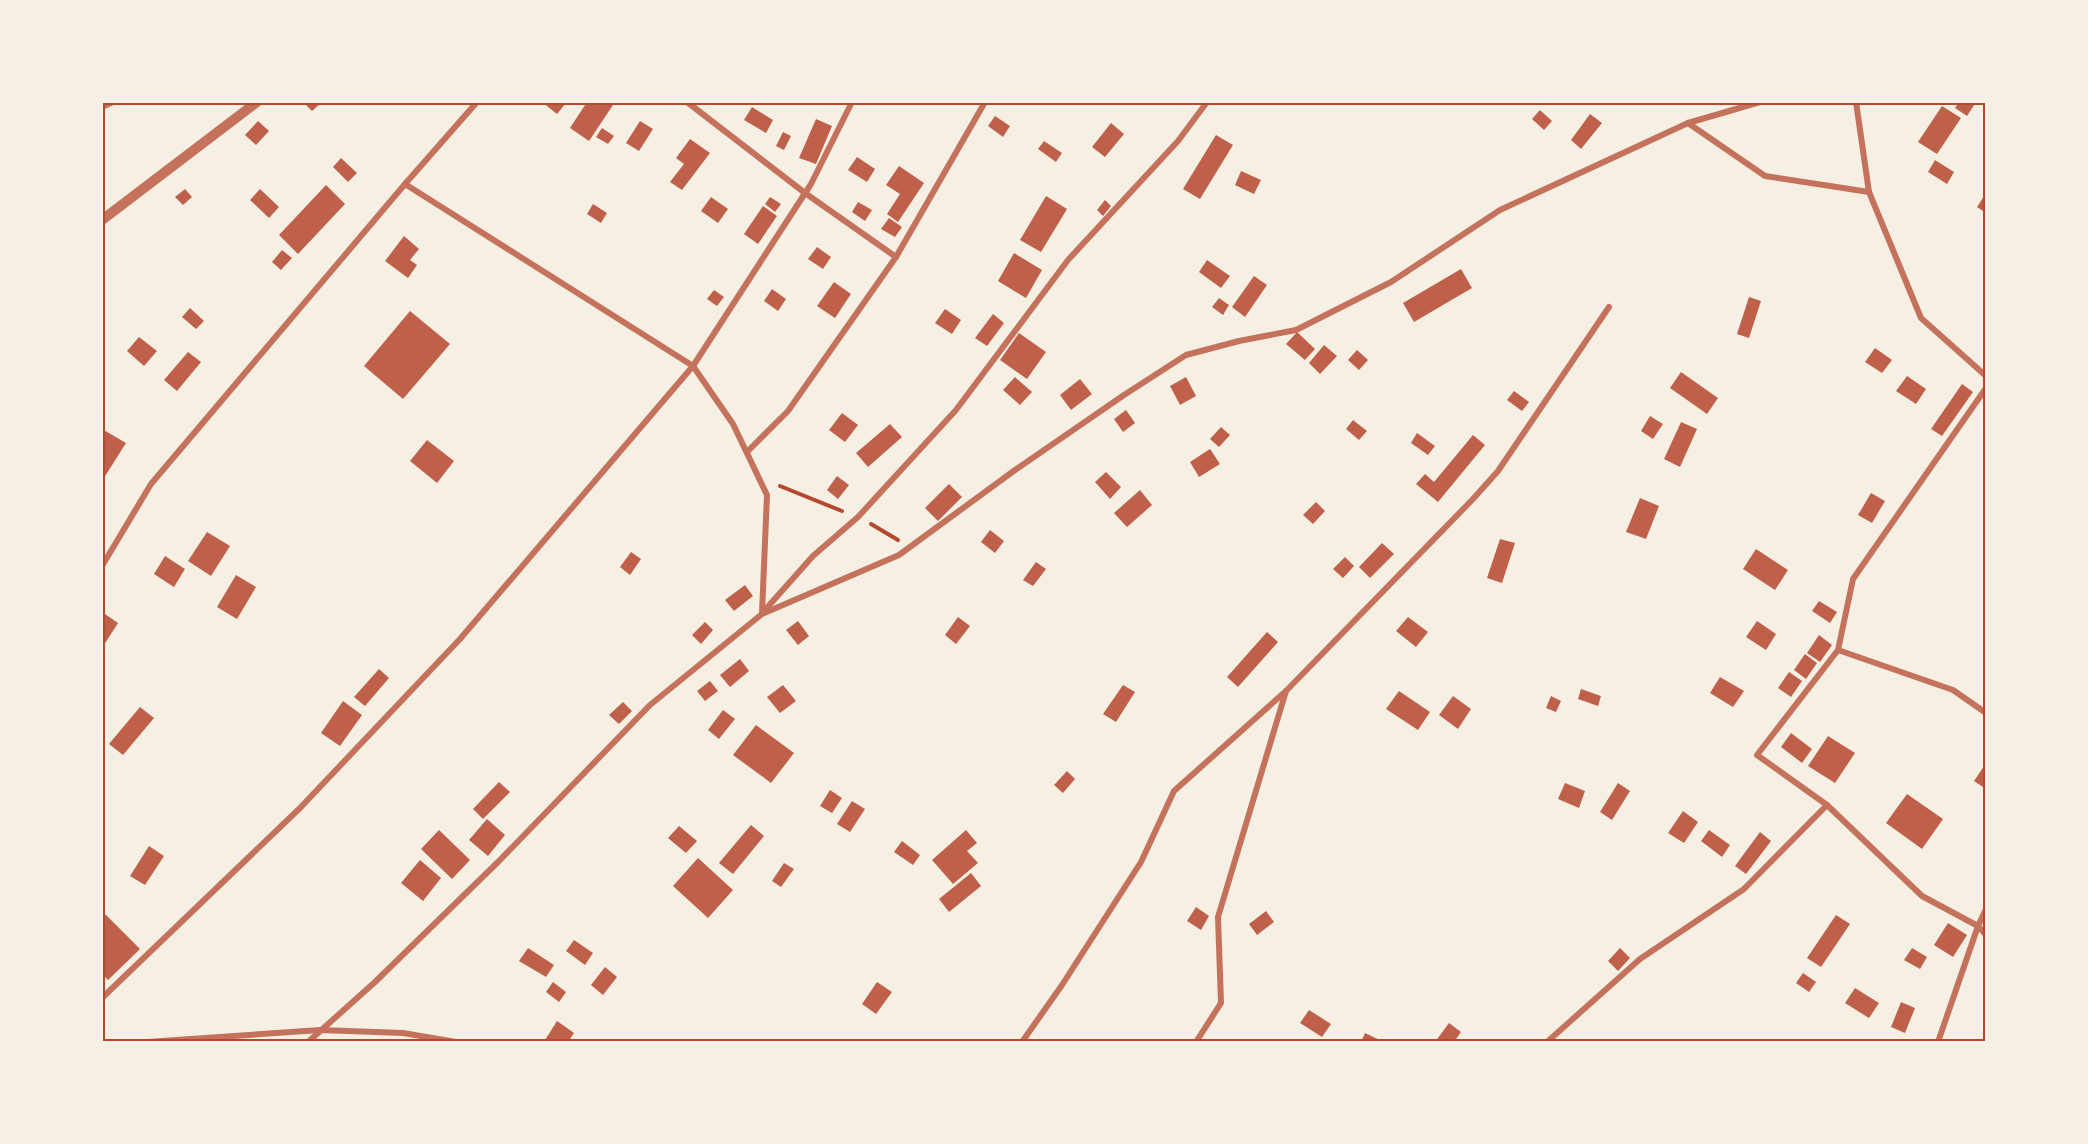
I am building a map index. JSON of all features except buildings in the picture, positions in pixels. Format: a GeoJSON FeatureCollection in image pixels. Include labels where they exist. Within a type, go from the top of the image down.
{"type":"FeatureCollection","features":[{"type":"Feature","properties":{"kind":"street"},"geometry":{"type":"LineString","coordinates":[[102,107],[113,102]]}},
{"type":"Feature","properties":{"kind":"street"},"geometry":{"type":"LineString","coordinates":[[102,220],[257,102]]}},
{"type":"Feature","properties":{"kind":"street"},"geometry":{"type":"LineString","coordinates":[[102,566],[151,484],[477,102]]}},
{"type":"Feature","properties":{"kind":"street"},"geometry":{"type":"LineString","coordinates":[[687,102],[805,193],[896,257]]}},
{"type":"Feature","properties":{"kind":"street"},"geometry":{"type":"LineString","coordinates":[[102,998],[300,808],[460,639],[693,366],[811,184],[852,102]]}},
{"type":"Feature","properties":{"kind":"street"},"geometry":{"type":"LineString","coordinates":[[747,452],[788,411],[896,257],[985,102]]}},
{"type":"Feature","properties":{"kind":"street"},"geometry":{"type":"LineString","coordinates":[[308,1042],[375,982],[499,861],[650,705],[762,614],[813,556],[858,517],[956,410],[1068,260],[1178,141],[1207,102]]}},
{"type":"Feature","properties":{"kind":"street"},"geometry":{"type":"LineString","coordinates":[[762,614],[899,555],[1033,457],[1186,355],[1239,341],[1296,330],[1391,282],[1500,210],[1688,123],[1760,102]]}},
{"type":"Feature","properties":{"kind":"street"},"geometry":{"type":"LineString","coordinates":[[1856,102],[1869,192],[1921,318],[1986,376]]}},
{"type":"Feature","properties":{"kind":"street"},"geometry":{"type":"LineString","coordinates":[[1688,123],[1765,176],[1869,192]]}},
{"type":"Feature","properties":{"kind":"street"},"geometry":{"type":"LineString","coordinates":[[405,184],[693,366],[733,424],[767,495],[762,614]]}},
{"type":"Feature","properties":{"kind":"street"},"geometry":{"type":"LineString","coordinates":[[1022,1042],[1062,985],[1141,862],[1174,791],[1286,691],[1498,471],[1610,307]]}},
{"type":"Feature","properties":{"kind":"street"},"geometry":{"type":"LineString","coordinates":[[1986,388],[1853,579],[1838,650],[1757,755],[1827,805],[1922,896],[1978,926],[1986,935]]}},
{"type":"Feature","properties":{"kind":"street"},"geometry":{"type":"LineString","coordinates":[[1838,650],[1953,690],[1986,713]]}},
{"type":"Feature","properties":{"kind":"street"},"geometry":{"type":"LineString","coordinates":[[1196,1042],[1221,1003],[1218,917],[1286,691]]}},
{"type":"Feature","properties":{"kind":"street"},"geometry":{"type":"LineString","coordinates":[[1547,1042],[1640,959],[1744,889],[1827,805]]}},
{"type":"Feature","properties":{"kind":"street"},"geometry":{"type":"LineString","coordinates":[[1938,1042],[1986,909]]}},
{"type":"Feature","properties":{"kind":"street"},"geometry":{"type":"LineString","coordinates":[[147,1042],[320,1030],[403,1033],[456,1042]]}},
{"type":"Feature","properties":{"kind":"path"},"geometry":{"type":"LineString","coordinates":[[759,478],[858,517],[910,547]]}}]}
